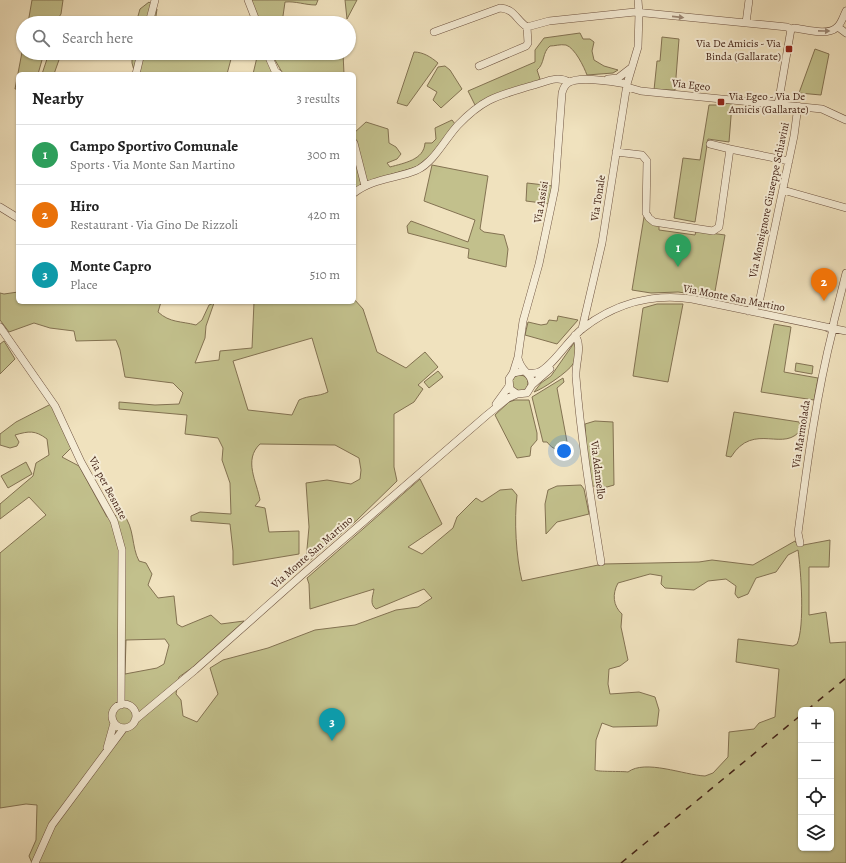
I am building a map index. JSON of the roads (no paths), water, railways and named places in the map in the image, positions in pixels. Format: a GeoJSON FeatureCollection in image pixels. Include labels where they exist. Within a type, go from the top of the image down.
{"type":"FeatureCollection","features":[{"type":"Feature","properties":{"kind":"street"},"geometry":{"type":"LineString","coordinates":[[151,16],[155,0]]}},
{"type":"Feature","properties":{"kind":"street"},"geometry":{"type":"LineString","coordinates":[[248,0],[254,16]]}},
{"type":"Feature","properties":{"kind":"street","name":"Via Tonale"},"geometry":{"type":"LineString","coordinates":[[582,329],[602,243],[627,85],[638,47],[638,0]]}},
{"type":"Feature","properties":{"kind":"street"},"geometry":{"type":"LineString","coordinates":[[746,23],[748,0]]}},
{"type":"Feature","properties":{"kind":"street"},"geometry":{"type":"LineString","coordinates":[[434,32],[500,8],[512,11],[527,27],[528,43],[526,46],[479,66]]}},
{"type":"Feature","properties":{"kind":"street"},"geometry":{"type":"LineString","coordinates":[[527,27],[549,21],[639,13],[787,27],[791,30],[794,28],[824,31],[833,30],[838,27],[846,12]]}},
{"type":"Feature","properties":{"kind":"street"},"geometry":{"type":"LineString","coordinates":[[838,27],[846,33]]}},
{"type":"Feature","properties":{"kind":"street"},"geometry":{"type":"LineString","coordinates":[[778,105],[791,30]]}},
{"type":"Feature","properties":{"kind":"street"},"geometry":{"type":"LineString","coordinates":[[137,72],[140,60]]}},
{"type":"Feature","properties":{"kind":"street"},"geometry":{"type":"LineString","coordinates":[[271,60],[276,72]]}},
{"type":"Feature","properties":{"kind":"street"},"geometry":{"type":"LineString","coordinates":[[356,192],[365,186],[417,170],[428,161],[458,125],[484,101],[502,94],[560,78],[569,82],[578,80],[618,78],[631,68]]}},
{"type":"Feature","properties":{"kind":"street"},"geometry":{"type":"LineString","coordinates":[[602,80],[627,85]]}},
{"type":"Feature","properties":{"kind":"street","name":"Via Assisi"},"geometry":{"type":"LineString","coordinates":[[513,373],[518,357],[523,321],[539,264],[555,188],[562,93],[569,82]]}},
{"type":"Feature","properties":{"kind":"street","name":"Via Egeo"},"geometry":{"type":"LineString","coordinates":[[627,85],[641,91],[822,109],[846,120]]}},
{"type":"Feature","properties":{"kind":"street","name":"Via Monsignore Giuseppe Schiavini"},"geometry":{"type":"LineString","coordinates":[[764,314],[760,298],[789,162],[798,106]]}},
{"type":"Feature","properties":{"kind":"street"},"geometry":{"type":"LineString","coordinates":[[710,144],[789,162]]}},
{"type":"Feature","properties":{"kind":"street"},"geometry":{"type":"LineString","coordinates":[[616,152],[642,155],[647,161],[646,213],[649,218],[654,222],[713,231],[719,227],[730,148]]}},
{"type":"Feature","properties":{"kind":"street"},"geometry":{"type":"LineString","coordinates":[[356,151],[365,186]]}},
{"type":"Feature","properties":{"kind":"street"},"geometry":{"type":"LineString","coordinates":[[783,190],[846,208]]}},
{"type":"Feature","properties":{"kind":"street"},"geometry":{"type":"LineString","coordinates":[[0,207],[16,217]]}},
{"type":"Feature","properties":{"kind":"street"},"geometry":{"type":"LineString","coordinates":[[833,329],[846,273]]}},
{"type":"Feature","properties":{"kind":"street","name":"Via Monte San Martino"},"geometry":{"type":"LineString","coordinates":[[486,415],[509,386],[509,378],[513,373],[535,373],[543,370],[582,329],[593,321],[623,305],[657,298],[682,298],[846,331]]}},
{"type":"Feature","properties":{"kind":"street"},"geometry":{"type":"LineString","coordinates":[[748,311],[756,306],[760,298]]}},
{"type":"Feature","properties":{"kind":"street"},"geometry":{"type":"LineString","coordinates":[[585,312],[593,321]]}},
{"type":"Feature","properties":{"kind":"street","name":"Via per Besnate"},"geometry":{"type":"LineString","coordinates":[[0,327],[55,406],[81,462],[108,509],[118,532],[122,550],[121,705]]}},
{"type":"Feature","properties":{"kind":"street","name":"Via Marmolada"},"geometry":{"type":"LineString","coordinates":[[800,543],[798,533],[813,426],[822,374],[833,329]]}},
{"type":"Feature","properties":{"kind":"street","name":"Via Adamello"},"geometry":{"type":"LineString","coordinates":[[576,335],[579,351],[576,370],[578,399],[588,490],[601,562]]}},
{"type":"Feature","properties":{"kind":"street","name":"Via Monte San Martino"},"geometry":{"type":"LineString","coordinates":[[35,863],[52,824],[124,728],[132,724],[152,705],[195,670],[486,415],[508,398],[517,394],[527,393],[532,385],[549,371],[562,350]]}},
{"type":"Feature","properties":{"kind":"street","name":"Via Assisi"},"geometry":{"type":"LineString","coordinates":[[518,357],[519,366],[525,372]]}},
{"type":"Feature","properties":{"kind":"street"},"geometry":{"type":"LineString","coordinates":[[525,372],[531,378],[532,385]]}},
{"type":"Feature","properties":{"kind":"street"},"geometry":{"type":"LineString","coordinates":[[509,386],[512,391],[517,394]]}},
{"type":"Feature","properties":{"kind":"street"},"geometry":{"type":"LineString","coordinates":[[121,705],[130,706],[133,709],[135,720]]}},
{"type":"Feature","properties":{"kind":"street","name":"Via Monte San Martino"},"geometry":{"type":"LineString","coordinates":[[107,749],[114,723],[113,712],[121,705]]}},
{"type":"Feature","properties":{"kind":"street","name":"Via Monte San Martino"},"geometry":{"type":"LineString","coordinates":[[133,709],[152,705]]}},
{"type":"Feature","properties":{"kind":"street"},"geometry":{"type":"LineString","coordinates":[[114,723],[118,727],[124,728]]}},
{"type":"Feature","properties":{"kind":"railway"},"geometry":{"type":"LineString","coordinates":[[811,707],[846,678]]}},
{"type":"Feature","properties":{"kind":"railway"},"geometry":{"type":"LineString","coordinates":[[621,863],[798,717]]}},
{"type":"Feature","properties":{"kind":"place","name":"Via De Amicis - Via Binda (Gallarate)"},"geometry":{"type":"Point","coordinates":[789,49]}},
{"type":"Feature","properties":{"kind":"place","name":"Via Egeo - Via De Amicis (Gallarate)"},"geometry":{"type":"Point","coordinates":[721,102]}},
{"type":"Feature","properties":{"kind":"place","name":"Campo Sportivo Comunale"},"geometry":{"type":"Point","coordinates":[678,267]}},
{"type":"Feature","properties":{"kind":"place","name":"Hiro"},"geometry":{"type":"Point","coordinates":[824,301]}},
{"type":"Feature","properties":{"kind":"place","name":"Monte Capro"},"geometry":{"type":"Point","coordinates":[332,741]}}]}
